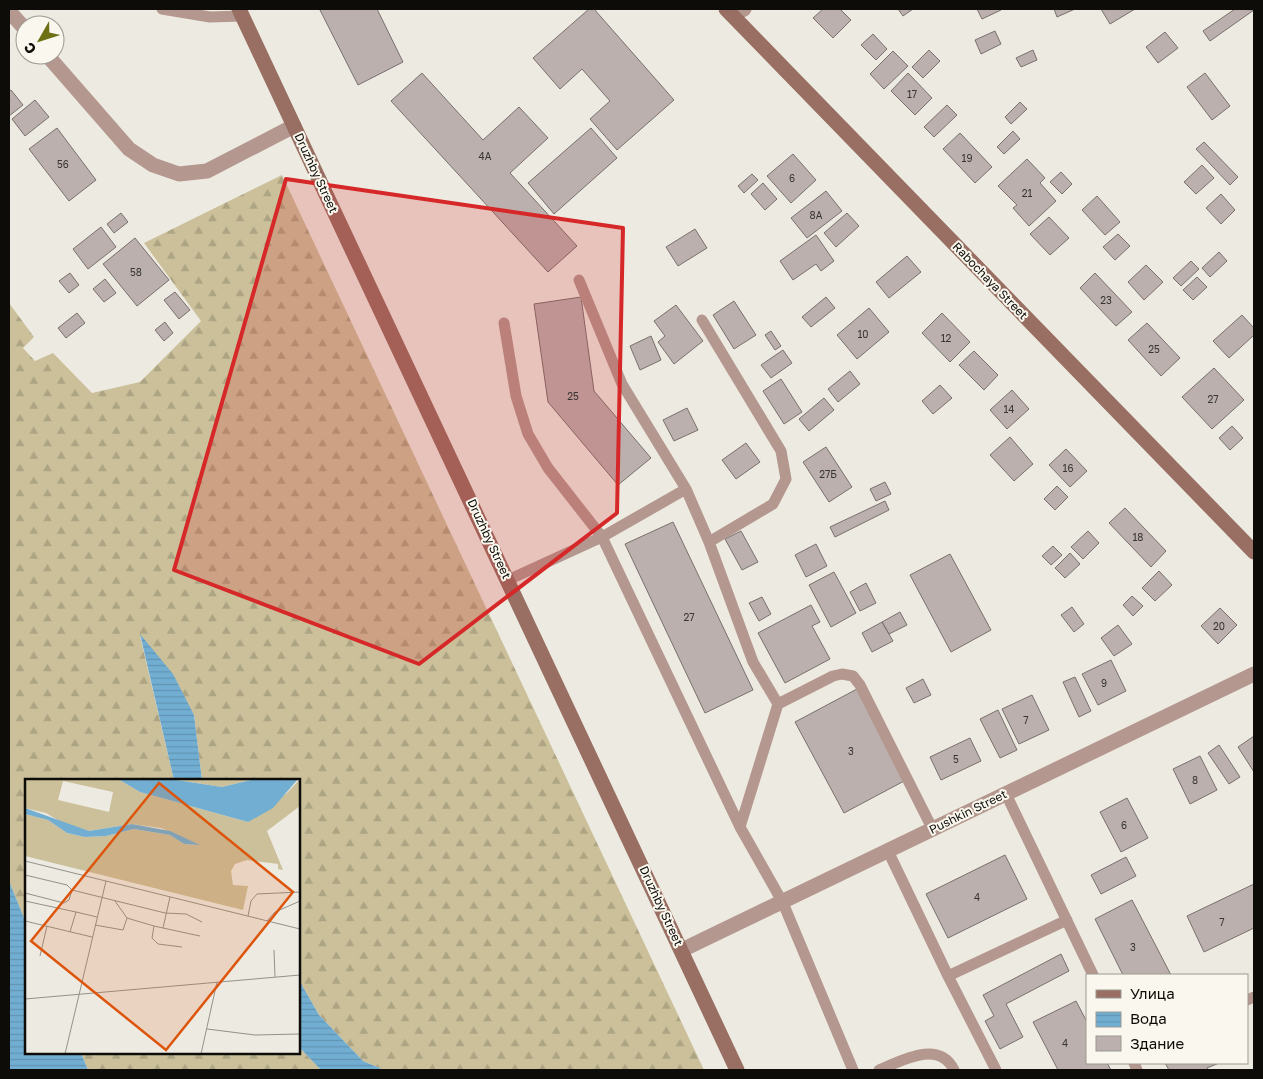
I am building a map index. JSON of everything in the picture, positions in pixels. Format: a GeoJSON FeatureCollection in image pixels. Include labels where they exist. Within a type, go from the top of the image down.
{"type":"FeatureCollection","features":[{"type":"Feature","properties":{"kind":"main road","name":"Rabochaya Street"},"geometry":{"type":"LineString","coordinates":[[734,11],[1254,552]]}},
{"type":"Feature","properties":{"kind":"main road","name":"Druzhby Street"},"geometry":{"type":"LineString","coordinates":[[240,12],[737,1070]]}},
{"type":"Feature","properties":{"kind":"street"},"geometry":{"type":"LineString","coordinates":[[56,65],[129,149],[152,165],[179,174],[208,171],[294,126]]}},
{"type":"Feature","properties":{"kind":"street","name":"Pushkin Street"},"geometry":{"type":"LineString","coordinates":[[682,950],[783,903],[1254,674]]}},
{"type":"Feature","properties":{"kind":"lane"},"geometry":{"type":"LineString","coordinates":[[162,9],[210,16],[240,12]]}},
{"type":"Feature","properties":{"kind":"lane"},"geometry":{"type":"LineString","coordinates":[[579,280],[622,384],[686,489],[710,542],[753,662],[778,704]]}},
{"type":"Feature","properties":{"kind":"lane"},"geometry":{"type":"LineString","coordinates":[[702,320],[781,451],[786,479],[773,504],[710,542]]}},
{"type":"Feature","properties":{"kind":"lane"},"geometry":{"type":"LineString","coordinates":[[504,323],[516,396],[528,434],[548,468],[602,537],[740,827],[783,903],[853,1070]]}},
{"type":"Feature","properties":{"kind":"lane"},"geometry":{"type":"LineString","coordinates":[[508,580],[602,537],[686,489]]}},
{"type":"Feature","properties":{"kind":"lane"},"geometry":{"type":"LineString","coordinates":[[740,827],[778,704],[833,676],[842,674],[853,676],[860,685],[933,830]]}},
{"type":"Feature","properties":{"kind":"lane"},"geometry":{"type":"LineString","coordinates":[[1006,794],[1093,974]]}},
{"type":"Feature","properties":{"kind":"lane"},"geometry":{"type":"LineString","coordinates":[[888,851],[996,1070]]}},
{"type":"Feature","properties":{"kind":"lane"},"geometry":{"type":"LineString","coordinates":[[948,976],[1067,920]]}},
{"type":"Feature","properties":{"kind":"lane"},"geometry":{"type":"LineString","coordinates":[[879,1070],[916,1054],[937,1056],[952,1065],[954,1070]]}},
{"type":"Feature","properties":{"kind":"highlighted area"},"geometry":{"type":"Polygon","coordinates":[[[286,179],[623,228],[617,513],[419,664],[174,570],[286,179]]]}},
{"type":"Feature","properties":{"kind":"green space"},"geometry":{"type":"Polygon","coordinates":[[[282,175],[704,1070],[384,1070],[363,1061],[319,1015],[300,982],[300,779],[202,779],[194,715],[140,636],[174,779],[25,779],[25,921],[9,881],[9,303],[34,337],[23,348],[35,361],[53,353],[92,393],[140,382],[201,321],[144,243],[282,175]]]}},
{"type":"Feature","properties":{"kind":"green space"},"geometry":{"type":"Polygon","coordinates":[[[300,1048],[321,1070],[88,1070],[81,1054],[300,1054],[300,1048]]]}},
{"type":"Feature","properties":{"kind":"water"},"geometry":{"type":"Polygon","coordinates":[[[140,634],[173,674],[194,715],[202,779],[174,779],[140,634]]]}},
{"type":"Feature","properties":{"kind":"water"},"geometry":{"type":"Polygon","coordinates":[[[9,881],[25,921],[25,1054],[81,1054],[88,1070],[9,1070],[9,881]]]}},
{"type":"Feature","properties":{"kind":"water"},"geometry":{"type":"Polygon","coordinates":[[[300,982],[319,1015],[363,1061],[384,1070],[321,1070],[300,1048],[300,982]]]}},
{"type":"Feature","properties":{"kind":"building"},"geometry":{"type":"Polygon","coordinates":[[[377,9],[403,62],[358,85],[320,10],[377,9]]]}},
{"type":"Feature","properties":{"kind":"building"},"geometry":{"type":"Polygon","coordinates":[[[589,9],[594,9],[674,100],[617,150],[590,119],[610,101],[582,69],[560,89],[533,58],[589,9]]]}},
{"type":"Feature","properties":{"kind":"building"},"geometry":{"type":"Polygon","coordinates":[[[823,9],[840,9],[851,20],[833,38],[813,18],[823,9]]]}},
{"type":"Feature","properties":{"kind":"building"},"geometry":{"type":"Polygon","coordinates":[[[898,9],[913,9],[903,16],[898,9]]]}},
{"type":"Feature","properties":{"kind":"building"},"geometry":{"type":"Polygon","coordinates":[[[977,9],[1000,9],[1001,10],[982,19],[977,9]]]}},
{"type":"Feature","properties":{"kind":"building"},"geometry":{"type":"Polygon","coordinates":[[[1054,9],[1075,9],[1057,17],[1054,9]]]}},
{"type":"Feature","properties":{"kind":"building"},"geometry":{"type":"Polygon","coordinates":[[[1101,9],[1135,9],[1110,24],[1101,9]]]}},
{"type":"Feature","properties":{"kind":"building"},"geometry":{"type":"Polygon","coordinates":[[[1235,9],[1254,10],[1210,41],[1203,31],[1235,9]]]}},
{"type":"Feature","properties":{"kind":"building"},"geometry":{"type":"Polygon","coordinates":[[[995,31],[1001,44],[981,54],[975,40],[995,31]]]}},
{"type":"Feature","properties":{"kind":"building"},"geometry":{"type":"Polygon","coordinates":[[[1165,32],[1178,48],[1158,63],[1146,47],[1165,32]]]}},
{"type":"Feature","properties":{"kind":"building"},"geometry":{"type":"Polygon","coordinates":[[[873,34],[887,49],[876,60],[861,45],[873,34]]]}},
{"type":"Feature","properties":{"kind":"building"},"geometry":{"type":"Polygon","coordinates":[[[929,50],[940,61],[923,78],[912,67],[929,50]]]}},
{"type":"Feature","properties":{"kind":"building"},"geometry":{"type":"Polygon","coordinates":[[[1033,50],[1037,60],[1021,67],[1016,58],[1033,50]]]}},
{"type":"Feature","properties":{"kind":"building"},"geometry":{"type":"Polygon","coordinates":[[[893,51],[908,66],[884,89],[870,74],[893,51]]]}},
{"type":"Feature","properties":{"kind":"building"},"geometry":{"type":"Polygon","coordinates":[[[422,73],[483,140],[519,107],[548,138],[510,173],[577,246],[548,272],[391,101],[422,73]]]}},
{"type":"Feature","properties":{"kind":"building"},"geometry":{"type":"Polygon","coordinates":[[[908,73],[932,98],[915,115],[891,91],[908,73]]]}},
{"type":"Feature","properties":{"kind":"building"},"geometry":{"type":"Polygon","coordinates":[[[1205,73],[1230,106],[1212,120],[1187,87],[1205,73]]]}},
{"type":"Feature","properties":{"kind":"building"},"geometry":{"type":"Polygon","coordinates":[[[11,90],[23,105],[9,116],[9,91],[11,90]]]}},
{"type":"Feature","properties":{"kind":"building"},"geometry":{"type":"Polygon","coordinates":[[[35,100],[49,117],[25,136],[12,119],[35,100]]]}},
{"type":"Feature","properties":{"kind":"building"},"geometry":{"type":"Polygon","coordinates":[[[1020,102],[1027,109],[1011,124],[1005,117],[1020,102]]]}},
{"type":"Feature","properties":{"kind":"building"},"geometry":{"type":"Polygon","coordinates":[[[947,105],[957,115],[934,137],[924,127],[947,105]]]}},
{"type":"Feature","properties":{"kind":"building"},"geometry":{"type":"Polygon","coordinates":[[[57,128],[96,180],[69,201],[29,149],[57,128]]]}},
{"type":"Feature","properties":{"kind":"building"},"geometry":{"type":"Polygon","coordinates":[[[591,128],[617,158],[554,214],[528,183],[591,128]]]}},
{"type":"Feature","properties":{"kind":"building"},"geometry":{"type":"Polygon","coordinates":[[[1013,131],[1020,139],[1004,154],[997,147],[1013,131]]]}},
{"type":"Feature","properties":{"kind":"building"},"geometry":{"type":"Polygon","coordinates":[[[960,133],[992,167],[975,183],[943,149],[960,133]]]}},
{"type":"Feature","properties":{"kind":"building"},"geometry":{"type":"Polygon","coordinates":[[[1204,142],[1238,177],[1230,185],[1196,149],[1204,142]]]}},
{"type":"Feature","properties":{"kind":"building"},"geometry":{"type":"Polygon","coordinates":[[[793,154],[816,180],[791,203],[767,176],[793,154]]]}},
{"type":"Feature","properties":{"kind":"building"},"geometry":{"type":"Polygon","coordinates":[[[1027,159],[1045,178],[1040,183],[1056,201],[1029,226],[1013,208],[1017,205],[998,186],[1027,159]]]}},
{"type":"Feature","properties":{"kind":"building"},"geometry":{"type":"Polygon","coordinates":[[[1202,165],[1214,178],[1196,194],[1184,182],[1202,165]]]}},
{"type":"Feature","properties":{"kind":"building"},"geometry":{"type":"Polygon","coordinates":[[[1061,172],[1072,184],[1062,194],[1050,182],[1061,172]]]}},
{"type":"Feature","properties":{"kind":"building"},"geometry":{"type":"Polygon","coordinates":[[[752,174],[758,180],[744,193],[738,186],[752,174]]]}},
{"type":"Feature","properties":{"kind":"building"},"geometry":{"type":"Polygon","coordinates":[[[763,183],[777,199],[765,210],[751,194],[763,183]]]}},
{"type":"Feature","properties":{"kind":"building"},"geometry":{"type":"Polygon","coordinates":[[[826,191],[842,211],[807,238],[791,218],[826,191]]]}},
{"type":"Feature","properties":{"kind":"building"},"geometry":{"type":"Polygon","coordinates":[[[1221,194],[1235,210],[1221,224],[1206,208],[1221,194]]]}},
{"type":"Feature","properties":{"kind":"building"},"geometry":{"type":"Polygon","coordinates":[[[1097,196],[1120,222],[1105,235],[1082,210],[1097,196]]]}},
{"type":"Feature","properties":{"kind":"building"},"geometry":{"type":"Polygon","coordinates":[[[121,213],[128,222],[114,233],[107,224],[121,213]]]}},
{"type":"Feature","properties":{"kind":"building"},"geometry":{"type":"Polygon","coordinates":[[[847,213],[859,226],[836,247],[824,233],[847,213]]]}},
{"type":"Feature","properties":{"kind":"building"},"geometry":{"type":"Polygon","coordinates":[[[1049,217],[1069,238],[1050,255],[1030,234],[1049,217]]]}},
{"type":"Feature","properties":{"kind":"building"},"geometry":{"type":"Polygon","coordinates":[[[101,227],[116,247],[88,269],[73,249],[101,227]]]}},
{"type":"Feature","properties":{"kind":"building"},"geometry":{"type":"Polygon","coordinates":[[[695,229],[707,248],[678,266],[666,247],[695,229]]]}},
{"type":"Feature","properties":{"kind":"building"},"geometry":{"type":"Polygon","coordinates":[[[1118,234],[1130,246],[1115,260],[1103,247],[1118,234]]]}},
{"type":"Feature","properties":{"kind":"building"},"geometry":{"type":"Polygon","coordinates":[[[816,235],[834,261],[821,271],[816,264],[793,280],[780,261],[816,235]]]}},
{"type":"Feature","properties":{"kind":"building"},"geometry":{"type":"Polygon","coordinates":[[[135,238],[169,280],[137,306],[103,264],[135,238]]]}},
{"type":"Feature","properties":{"kind":"building"},"geometry":{"type":"Polygon","coordinates":[[[1219,252],[1227,261],[1210,277],[1202,268],[1219,252]]]}},
{"type":"Feature","properties":{"kind":"building"},"geometry":{"type":"Polygon","coordinates":[[[907,256],[921,272],[889,298],[876,282],[907,256]]]}},
{"type":"Feature","properties":{"kind":"building"},"geometry":{"type":"Polygon","coordinates":[[[1191,261],[1199,269],[1181,286],[1173,278],[1191,261]]]}},
{"type":"Feature","properties":{"kind":"building"},"geometry":{"type":"Polygon","coordinates":[[[1146,265],[1163,282],[1144,300],[1128,282],[1146,265]]]}},
{"type":"Feature","properties":{"kind":"building"},"geometry":{"type":"Polygon","coordinates":[[[70,273],[79,285],[69,293],[59,281],[70,273]]]}},
{"type":"Feature","properties":{"kind":"building"},"geometry":{"type":"Polygon","coordinates":[[[1095,273],[1132,312],[1116,326],[1080,288],[1095,273]]]}},
{"type":"Feature","properties":{"kind":"building"},"geometry":{"type":"Polygon","coordinates":[[[1197,277],[1207,287],[1193,300],[1183,290],[1197,277]]]}},
{"type":"Feature","properties":{"kind":"building"},"geometry":{"type":"Polygon","coordinates":[[[105,279],[116,293],[104,302],[93,289],[105,279]]]}},
{"type":"Feature","properties":{"kind":"building"},"geometry":{"type":"Polygon","coordinates":[[[175,292],[190,310],[179,319],[164,300],[175,292]]]}},
{"type":"Feature","properties":{"kind":"building"},"geometry":{"type":"Polygon","coordinates":[[[581,297],[594,391],[651,458],[618,485],[548,402],[534,304],[581,297]]]}},
{"type":"Feature","properties":{"kind":"building"},"geometry":{"type":"Polygon","coordinates":[[[826,297],[835,308],[811,327],[802,317],[826,297]]]}},
{"type":"Feature","properties":{"kind":"building"},"geometry":{"type":"Polygon","coordinates":[[[734,301],[756,335],[734,349],[713,315],[734,301]]]}},
{"type":"Feature","properties":{"kind":"building"},"geometry":{"type":"Polygon","coordinates":[[[676,305],[703,341],[674,364],[658,342],[665,336],[654,321],[676,305]]]}},
{"type":"Feature","properties":{"kind":"building"},"geometry":{"type":"Polygon","coordinates":[[[869,308],[889,332],[857,359],[837,335],[869,308]]]}},
{"type":"Feature","properties":{"kind":"building"},"geometry":{"type":"Polygon","coordinates":[[[77,313],[85,323],[66,338],[58,328],[77,313]]]}},
{"type":"Feature","properties":{"kind":"building"},"geometry":{"type":"Polygon","coordinates":[[[942,313],[970,342],[950,362],[922,333],[942,313]]]}},
{"type":"Feature","properties":{"kind":"building"},"geometry":{"type":"Polygon","coordinates":[[[1242,315],[1254,328],[1254,335],[1229,358],[1213,341],[1242,315]]]}},
{"type":"Feature","properties":{"kind":"building"},"geometry":{"type":"Polygon","coordinates":[[[165,322],[173,333],[164,341],[155,330],[165,322]]]}},
{"type":"Feature","properties":{"kind":"building"},"geometry":{"type":"Polygon","coordinates":[[[1147,323],[1180,358],[1161,376],[1128,340],[1147,323]]]}},
{"type":"Feature","properties":{"kind":"building"},"geometry":{"type":"Polygon","coordinates":[[[771,331],[781,346],[775,350],[765,335],[771,331]]]}},
{"type":"Feature","properties":{"kind":"building"},"geometry":{"type":"Polygon","coordinates":[[[651,336],[661,360],[640,370],[630,346],[651,336]]]}},
{"type":"Feature","properties":{"kind":"building"},"geometry":{"type":"Polygon","coordinates":[[[783,350],[792,363],[771,378],[761,365],[783,350]]]}},
{"type":"Feature","properties":{"kind":"building"},"geometry":{"type":"Polygon","coordinates":[[[974,351],[998,375],[984,390],[959,365],[974,351]]]}},
{"type":"Feature","properties":{"kind":"building"},"geometry":{"type":"Polygon","coordinates":[[[1214,368],[1244,400],[1212,429],[1182,397],[1214,368]]]}},
{"type":"Feature","properties":{"kind":"building"},"geometry":{"type":"Polygon","coordinates":[[[850,371],[860,384],[838,402],[828,389],[850,371]]]}},
{"type":"Feature","properties":{"kind":"building"},"geometry":{"type":"Polygon","coordinates":[[[781,379],[802,412],[784,424],[763,391],[781,379]]]}},
{"type":"Feature","properties":{"kind":"building"},"geometry":{"type":"Polygon","coordinates":[[[940,385],[952,398],[933,414],[922,401],[940,385]]]}},
{"type":"Feature","properties":{"kind":"building"},"geometry":{"type":"Polygon","coordinates":[[[1012,390],[1029,409],[1007,429],[990,410],[1012,390]]]}},
{"type":"Feature","properties":{"kind":"building"},"geometry":{"type":"Polygon","coordinates":[[[824,398],[834,410],[809,431],[799,419],[824,398]]]}},
{"type":"Feature","properties":{"kind":"building"},"geometry":{"type":"Polygon","coordinates":[[[687,408],[698,430],[674,441],[663,420],[687,408]]]}},
{"type":"Feature","properties":{"kind":"building"},"geometry":{"type":"Polygon","coordinates":[[[1232,426],[1243,438],[1230,450],[1219,438],[1232,426]]]}},
{"type":"Feature","properties":{"kind":"building"},"geometry":{"type":"Polygon","coordinates":[[[1010,437],[1033,464],[1014,481],[990,455],[1010,437]]]}},
{"type":"Feature","properties":{"kind":"building"},"geometry":{"type":"Polygon","coordinates":[[[746,443],[760,462],[736,479],[722,460],[746,443]]]}},
{"type":"Feature","properties":{"kind":"building"},"geometry":{"type":"Polygon","coordinates":[[[826,447],[852,487],[829,502],[803,462],[826,447]]]}},
{"type":"Feature","properties":{"kind":"building"},"geometry":{"type":"Polygon","coordinates":[[[1066,449],[1087,471],[1070,487],[1049,465],[1066,449]]]}},
{"type":"Feature","properties":{"kind":"building"},"geometry":{"type":"Polygon","coordinates":[[[885,482],[891,494],[876,501],[870,489],[885,482]]]}},
{"type":"Feature","properties":{"kind":"building"},"geometry":{"type":"Polygon","coordinates":[[[1057,486],[1068,497],[1055,510],[1044,499],[1057,486]]]}},
{"type":"Feature","properties":{"kind":"building"},"geometry":{"type":"Polygon","coordinates":[[[885,501],[889,510],[835,537],[830,527],[885,501]]]}},
{"type":"Feature","properties":{"kind":"building"},"geometry":{"type":"Polygon","coordinates":[[[1125,508],[1166,551],[1151,567],[1109,523],[1125,508]]]}},
{"type":"Feature","properties":{"kind":"building"},"geometry":{"type":"Polygon","coordinates":[[[673,522],[753,690],[705,713],[625,544],[673,522]]]}},
{"type":"Feature","properties":{"kind":"building"},"geometry":{"type":"Polygon","coordinates":[[[741,531],[758,562],[742,570],[725,539],[741,531]]]}},
{"type":"Feature","properties":{"kind":"building"},"geometry":{"type":"Polygon","coordinates":[[[1088,531],[1099,543],[1083,559],[1071,547],[1088,531]]]}},
{"type":"Feature","properties":{"kind":"building"},"geometry":{"type":"Polygon","coordinates":[[[816,544],[827,566],[806,577],[795,555],[816,544]]]}},
{"type":"Feature","properties":{"kind":"building"},"geometry":{"type":"Polygon","coordinates":[[[1053,546],[1062,555],[1051,565],[1042,556],[1053,546]]]}},
{"type":"Feature","properties":{"kind":"building"},"geometry":{"type":"Polygon","coordinates":[[[1070,553],[1080,564],[1065,578],[1055,568],[1070,553]]]}},
{"type":"Feature","properties":{"kind":"building"},"geometry":{"type":"Polygon","coordinates":[[[950,554],[991,630],[951,652],[910,575],[950,554]]]}},
{"type":"Feature","properties":{"kind":"building"},"geometry":{"type":"Polygon","coordinates":[[[1159,571],[1172,585],[1155,601],[1142,588],[1159,571]]]}},
{"type":"Feature","properties":{"kind":"building"},"geometry":{"type":"Polygon","coordinates":[[[834,572],[856,613],[831,627],[809,585],[834,572]]]}},
{"type":"Feature","properties":{"kind":"building"},"geometry":{"type":"Polygon","coordinates":[[[866,583],[876,603],[860,611],[850,592],[866,583]]]}},
{"type":"Feature","properties":{"kind":"building"},"geometry":{"type":"Polygon","coordinates":[[[1132,596],[1143,606],[1133,616],[1123,605],[1132,596]]]}},
{"type":"Feature","properties":{"kind":"building"},"geometry":{"type":"Polygon","coordinates":[[[762,597],[771,614],[759,621],[749,603],[762,597]]]}},
{"type":"Feature","properties":{"kind":"building"},"geometry":{"type":"Polygon","coordinates":[[[811,605],[820,622],[812,626],[830,659],[785,683],[758,633],[811,605]]]}},
{"type":"Feature","properties":{"kind":"building"},"geometry":{"type":"Polygon","coordinates":[[[1072,607],[1084,624],[1074,632],[1061,615],[1072,607]]]}},
{"type":"Feature","properties":{"kind":"building"},"geometry":{"type":"Polygon","coordinates":[[[1220,608],[1237,625],[1218,644],[1201,626],[1220,608]]]}},
{"type":"Feature","properties":{"kind":"building"},"geometry":{"type":"Polygon","coordinates":[[[900,612],[907,625],[889,634],[882,622],[900,612]]]}},
{"type":"Feature","properties":{"kind":"building"},"geometry":{"type":"Polygon","coordinates":[[[882,622],[893,641],[872,652],[862,633],[882,622]]]}},
{"type":"Feature","properties":{"kind":"building"},"geometry":{"type":"Polygon","coordinates":[[[1118,625],[1132,644],[1114,656],[1101,638],[1118,625]]]}},
{"type":"Feature","properties":{"kind":"building"},"geometry":{"type":"Polygon","coordinates":[[[1111,660],[1126,691],[1098,705],[1082,674],[1111,660]]]}},
{"type":"Feature","properties":{"kind":"building"},"geometry":{"type":"Polygon","coordinates":[[[1075,677],[1091,711],[1079,717],[1063,682],[1075,677]]]}},
{"type":"Feature","properties":{"kind":"building"},"geometry":{"type":"Polygon","coordinates":[[[923,679],[931,695],[914,703],[906,688],[923,679]]]}},
{"type":"Feature","properties":{"kind":"building"},"geometry":{"type":"Polygon","coordinates":[[[857,689],[906,780],[844,813],[795,722],[857,689]]]}},
{"type":"Feature","properties":{"kind":"building"},"geometry":{"type":"Polygon","coordinates":[[[1032,695],[1049,730],[1019,744],[1002,709],[1032,695]]]}},
{"type":"Feature","properties":{"kind":"building"},"geometry":{"type":"Polygon","coordinates":[[[998,710],[1017,750],[1000,758],[980,719],[998,710]]]}},
{"type":"Feature","properties":{"kind":"building"},"geometry":{"type":"Polygon","coordinates":[[[1254,736],[1254,772],[1238,747],[1254,736]]]}},
{"type":"Feature","properties":{"kind":"building"},"geometry":{"type":"Polygon","coordinates":[[[970,738],[981,761],[941,780],[930,757],[970,738]]]}},
{"type":"Feature","properties":{"kind":"building"},"geometry":{"type":"Polygon","coordinates":[[[1219,745],[1240,777],[1229,784],[1208,753],[1219,745]]]}},
{"type":"Feature","properties":{"kind":"building"},"geometry":{"type":"Polygon","coordinates":[[[1200,756],[1217,790],[1190,804],[1173,769],[1200,756]]]}},
{"type":"Feature","properties":{"kind":"building"},"geometry":{"type":"Polygon","coordinates":[[[1127,798],[1148,838],[1121,852],[1100,812],[1127,798]]]}},
{"type":"Feature","properties":{"kind":"building"},"geometry":{"type":"Polygon","coordinates":[[[1005,855],[1027,899],[948,938],[926,894],[1005,855]]]}},
{"type":"Feature","properties":{"kind":"building"},"geometry":{"type":"Polygon","coordinates":[[[1126,857],[1136,876],[1101,894],[1091,875],[1126,857]]]}},
{"type":"Feature","properties":{"kind":"building"},"geometry":{"type":"Polygon","coordinates":[[[1254,884],[1254,928],[1204,952],[1187,916],[1254,884]]]}},
{"type":"Feature","properties":{"kind":"building"},"geometry":{"type":"Polygon","coordinates":[[[1132,900],[1170,974],[1122,974],[1095,919],[1132,900]]]}},
{"type":"Feature","properties":{"kind":"building"},"geometry":{"type":"Polygon","coordinates":[[[1061,954],[1069,971],[1006,1004],[1023,1037],[1000,1049],[985,1021],[994,1016],[983,995],[1061,954]]]}},
{"type":"Feature","properties":{"kind":"building"},"geometry":{"type":"Polygon","coordinates":[[[1076,1001],[1086,1020],[1086,1064],[1108,1064],[1111,1070],[1058,1070],[1033,1022],[1076,1001]]]}},
{"type":"Feature","properties":{"kind":"building"},"geometry":{"type":"Polygon","coordinates":[[[1166,1064],[1217,1064],[1207,1068],[1208,1070],[1169,1070],[1166,1064]]]}}]}
